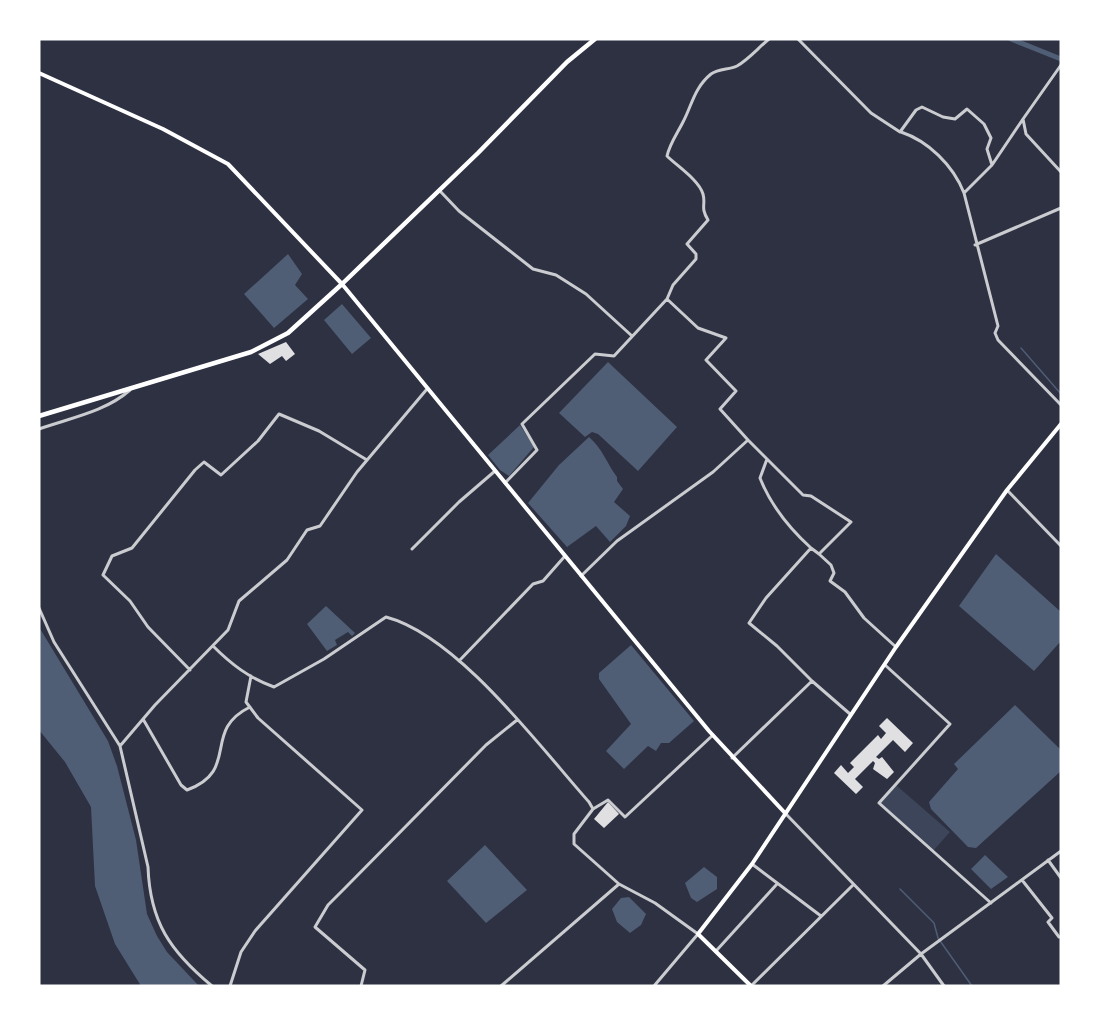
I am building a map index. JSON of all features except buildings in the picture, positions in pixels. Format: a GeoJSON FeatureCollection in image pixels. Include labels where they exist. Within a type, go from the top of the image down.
{"type":"FeatureCollection","features":[{"type":"Feature","properties":{"kind":"highway"},"geometry":{"type":"LineString","coordinates":[[39,416],[275,343],[342,284],[440,190],[567,62],[595,39]]}},
{"type":"Feature","properties":{"kind":"main road"},"geometry":{"type":"LineString","coordinates":[[39,73],[163,129],[228,164],[342,284],[732,758],[785,813]]}},
{"type":"Feature","properties":{"kind":"main road"},"geometry":{"type":"LineString","coordinates":[[751,986],[698,934],[752,864],[850,714],[1006,490],[1061,424]]}},
{"type":"Feature","properties":{"kind":"street"},"geometry":{"type":"LineString","coordinates":[[505,484],[537,450],[522,424],[595,354],[614,356],[668,299],[673,285],[696,259],[696,255],[687,244],[708,220],[702,210],[704,195],[699,186],[667,156],[668,149],[684,121],[693,95],[712,73],[724,68],[734,68],[769,39]]}},
{"type":"Feature","properties":{"kind":"street"},"geometry":{"type":"LineString","coordinates":[[798,39],[856,99],[900,132],[918,138],[959,180],[998,326],[995,333],[998,340],[1061,405]]}},
{"type":"Feature","properties":{"kind":"street"},"geometry":{"type":"LineString","coordinates":[[964,193],[992,165],[1061,65]]}},
{"type":"Feature","properties":{"kind":"street"},"geometry":{"type":"LineString","coordinates":[[900,132],[916,110],[922,107],[943,117],[955,119],[967,109],[984,124],[991,138],[987,150],[992,165]]}},
{"type":"Feature","properties":{"kind":"street"},"geometry":{"type":"LineString","coordinates":[[1023,119],[1026,134],[1061,172]]}},
{"type":"Feature","properties":{"kind":"street"},"geometry":{"type":"LineString","coordinates":[[440,190],[459,211],[533,269],[556,275],[586,294],[632,336]]}},
{"type":"Feature","properties":{"kind":"street"},"geometry":{"type":"LineString","coordinates":[[975,245],[1061,208]]}},
{"type":"Feature","properties":{"kind":"street"},"geometry":{"type":"LineString","coordinates":[[668,299],[698,328],[726,338],[706,360],[736,391],[720,409],[803,495],[811,496],[851,522],[819,554]]}},
{"type":"Feature","properties":{"kind":"street"},"geometry":{"type":"LineString","coordinates":[[39,429],[88,413],[121,397],[132,387]]}},
{"type":"Feature","properties":{"kind":"street"},"geometry":{"type":"LineString","coordinates":[[120,746],[143,718],[228,630],[239,601],[286,560],[307,530],[320,526],[367,460],[427,389]]}},
{"type":"Feature","properties":{"kind":"street"},"geometry":{"type":"LineString","coordinates":[[190,670],[148,627],[130,601],[103,575],[112,556],[132,548],[204,462],[221,475],[258,441],[279,414],[319,430],[367,460]]}},
{"type":"Feature","properties":{"kind":"street"},"geometry":{"type":"LineString","coordinates":[[581,576],[617,541],[713,472],[748,440]]}},
{"type":"Feature","properties":{"kind":"street"},"geometry":{"type":"LineString","coordinates":[[767,459],[760,478],[764,489],[786,523],[831,565],[834,573],[830,581],[845,592],[864,618],[896,647]]}},
{"type":"Feature","properties":{"kind":"street"},"geometry":{"type":"LineString","coordinates":[[412,549],[459,502],[495,471]]}},
{"type":"Feature","properties":{"kind":"street"},"geometry":{"type":"LineString","coordinates":[[1006,490],[1061,546]]}},
{"type":"Feature","properties":{"kind":"street"},"geometry":{"type":"LineString","coordinates":[[811,548],[766,598],[748,623],[777,646],[850,714]]}},
{"type":"Feature","properties":{"kind":"street"},"geometry":{"type":"LineString","coordinates":[[459,661],[533,584],[543,581],[565,556]]}},
{"type":"Feature","properties":{"kind":"street"},"geometry":{"type":"LineString","coordinates":[[39,608],[54,642],[120,746],[157,923],[190,966],[212,986]]}},
{"type":"Feature","properties":{"kind":"street"},"geometry":{"type":"LineString","coordinates":[[213,645],[231,664],[274,687],[354,640],[386,617],[424,635],[474,672],[589,801],[593,809]]}},
{"type":"Feature","properties":{"kind":"street"},"geometry":{"type":"LineString","coordinates":[[885,664],[950,724],[879,803],[991,903]]}},
{"type":"Feature","properties":{"kind":"street"},"geometry":{"type":"LineString","coordinates":[[230,986],[241,952],[255,931],[362,810],[287,744],[250,707],[246,702],[251,676]]}},
{"type":"Feature","properties":{"kind":"street"},"geometry":{"type":"LineString","coordinates":[[732,758],[812,681]]}},
{"type":"Feature","properties":{"kind":"street"},"geometry":{"type":"LineString","coordinates":[[143,718],[181,785],[187,790],[206,781],[215,773],[227,726],[250,707]]}},
{"type":"Feature","properties":{"kind":"street"},"geometry":{"type":"LineString","coordinates":[[361,986],[365,970],[315,927],[338,895],[486,745],[517,720]]}},
{"type":"Feature","properties":{"kind":"street"},"geometry":{"type":"LineString","coordinates":[[654,986],[698,934],[655,903],[619,884],[574,844],[574,834],[593,809],[608,800],[625,817],[713,735]]}},
{"type":"Feature","properties":{"kind":"street"},"geometry":{"type":"LineString","coordinates":[[785,813],[921,954],[944,986]]}},
{"type":"Feature","properties":{"kind":"street"},"geometry":{"type":"LineString","coordinates":[[883,986],[921,954],[939,943],[1061,850]]}},
{"type":"Feature","properties":{"kind":"street"},"geometry":{"type":"LineString","coordinates":[[1048,860],[1061,878]]}},
{"type":"Feature","properties":{"kind":"street"},"geometry":{"type":"LineString","coordinates":[[752,864],[821,916]]}},
{"type":"Feature","properties":{"kind":"street"},"geometry":{"type":"LineString","coordinates":[[1023,880],[1052,918],[1048,922],[1059,937]]}},
{"type":"Feature","properties":{"kind":"street"},"geometry":{"type":"LineString","coordinates":[[501,986],[619,884]]}},
{"type":"Feature","properties":{"kind":"street"},"geometry":{"type":"LineString","coordinates":[[717,951],[777,884]]}},
{"type":"Feature","properties":{"kind":"street"},"geometry":{"type":"LineString","coordinates":[[751,986],[853,885]]}},
{"type":"Feature","properties":{"kind":"shaded area"},"geometry":{"type":"Polygon","coordinates":[[[288,254],[302,274],[295,285],[308,299],[274,328],[244,294],[288,254]]]}},
{"type":"Feature","properties":{"kind":"shaded area"},"geometry":{"type":"Polygon","coordinates":[[[342,304],[371,338],[352,354],[324,320],[342,304]]]}},
{"type":"Feature","properties":{"kind":"shaded area"},"geometry":{"type":"Polygon","coordinates":[[[608,362],[677,427],[638,471],[598,434],[592,432],[585,437],[559,413],[608,362]]]}},
{"type":"Feature","properties":{"kind":"shaded area"},"geometry":{"type":"Polygon","coordinates":[[[520,425],[534,447],[509,476],[500,470],[488,455],[520,425]]]}},
{"type":"Feature","properties":{"kind":"shaded area"},"geometry":{"type":"Polygon","coordinates":[[[589,437],[601,452],[623,489],[614,502],[630,516],[626,526],[610,542],[596,526],[567,547],[528,503],[559,465],[589,437]]]}},
{"type":"Feature","properties":{"kind":"shaded area"},"geometry":{"type":"Polygon","coordinates":[[[996,554],[1061,612],[1061,641],[1034,671],[959,606],[996,554]]]}},
{"type":"Feature","properties":{"kind":"shaded area"},"geometry":{"type":"Polygon","coordinates":[[[326,606],[355,633],[352,636],[348,632],[335,640],[337,645],[327,651],[307,624],[326,606]]]}},
{"type":"Feature","properties":{"kind":"shaded area"},"geometry":{"type":"Polygon","coordinates":[[[39,627],[108,741],[117,766],[136,840],[147,914],[167,952],[199,986],[141,986],[115,944],[95,886],[91,807],[65,762],[39,730],[39,627]]]}},
{"type":"Feature","properties":{"kind":"shaded area"},"geometry":{"type":"Polygon","coordinates":[[[631,645],[694,721],[669,743],[661,743],[656,751],[648,746],[624,769],[606,751],[631,724],[599,679],[599,673],[631,645]]]}},
{"type":"Feature","properties":{"kind":"shaded area"},"geometry":{"type":"Polygon","coordinates":[[[1015,705],[1061,750],[1061,771],[976,848],[968,847],[931,809],[929,802],[958,769],[954,764],[1015,705]]]}},
{"type":"Feature","properties":{"kind":"shaded area"},"geometry":{"type":"Polygon","coordinates":[[[896,785],[950,832],[933,851],[879,803],[896,785]]]}},
{"type":"Feature","properties":{"kind":"shaded area"},"geometry":{"type":"Polygon","coordinates":[[[485,845],[527,890],[486,923],[447,881],[485,845]]]}},
{"type":"Feature","properties":{"kind":"shaded area"},"geometry":{"type":"Polygon","coordinates":[[[985,855],[1008,877],[991,889],[971,869],[985,855]]]}},
{"type":"Feature","properties":{"kind":"shaded area"},"geometry":{"type":"Polygon","coordinates":[[[704,867],[717,877],[717,889],[697,902],[691,898],[685,883],[704,867]]]}},
{"type":"Feature","properties":{"kind":"shaded area"},"geometry":{"type":"Polygon","coordinates":[[[629,897],[646,914],[641,925],[630,933],[617,922],[612,909],[621,898],[629,897]]]}},
{"type":"Feature","properties":{"kind":"waterway"},"geometry":{"type":"LineString","coordinates":[[1011,39],[1061,59]]}},
{"type":"Feature","properties":{"kind":"waterway"},"geometry":{"type":"LineString","coordinates":[[1021,348],[1061,394]]}},
{"type":"Feature","properties":{"kind":"waterway"},"geometry":{"type":"LineString","coordinates":[[900,889],[934,923],[938,938],[972,986]]}}]}
